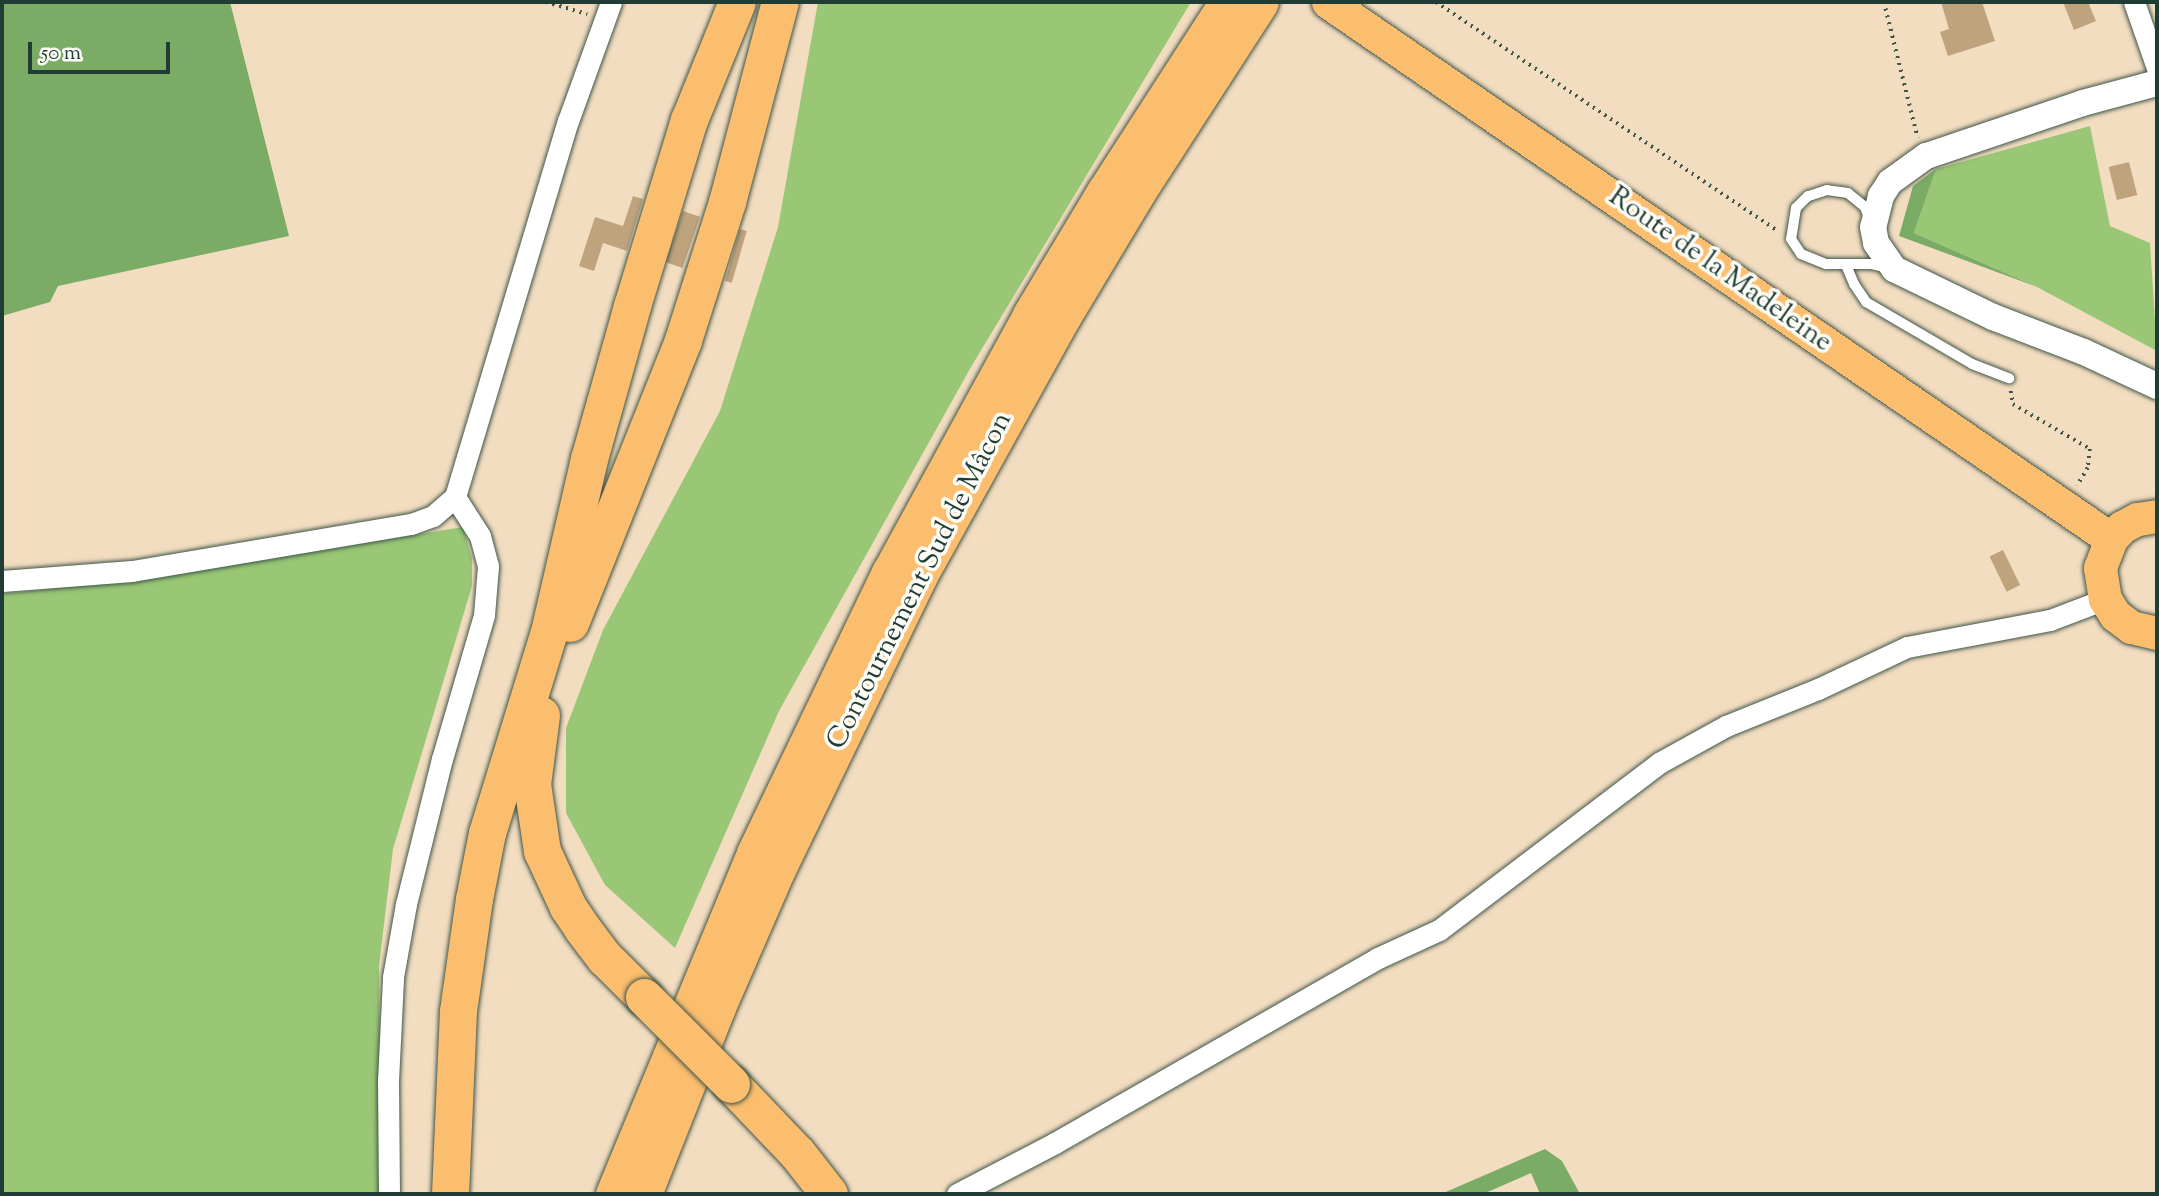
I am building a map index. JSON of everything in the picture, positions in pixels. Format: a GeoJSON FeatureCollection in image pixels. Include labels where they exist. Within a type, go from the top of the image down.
{"type":"FeatureCollection","features":[{"type":"Feature","properties":{"kind":"highway"},"geometry":{"type":"LineString","coordinates":[[450,1194],[458,1011],[474,899],[488,833],[549,632],[589,459],[632,306],[689,120],[737,2]]}},
{"type":"Feature","properties":{"kind":"highway"},"geometry":{"type":"LineString","coordinates":[[780,2],[724,213],[691,316],[560,649],[545,695],[534,755],[535,818],[542,851],[554,879],[582,928],[605,958],[797,1153],[829,1194]]}},
{"type":"Feature","properties":{"kind":"highway","name":"Contournement Sud de Mâcon"},"geometry":{"type":"LineString","coordinates":[[614,1194],[755,853],[890,573],[1031,315],[1105,192],[1228,2]]}},
{"type":"Feature","properties":{"kind":"highway","name":"Contournement Sud de Mâcon"},"geometry":{"type":"LineString","coordinates":[[643,1194],[717,1007],[777,869],[919,575],[1062,317],[1137,192],[1260,2]]}},
{"type":"Feature","properties":{"kind":"main road","name":"Route de la Madeleine"},"geometry":{"type":"LineString","coordinates":[[1328,2],[1659,226],[2062,508],[2111,539]]}},
{"type":"Feature","properties":{"kind":"main road"},"geometry":{"type":"LineString","coordinates":[[2157,516],[2137,519],[2111,539],[2100,568],[2105,599],[2115,615],[2131,627],[2157,633]]}},
{"type":"Feature","properties":{"kind":"street"},"geometry":{"type":"LineString","coordinates":[[2134,2],[2157,68]]}},
{"type":"Feature","properties":{"kind":"street"},"geometry":{"type":"LineString","coordinates":[[2,581],[132,570],[411,524],[433,516],[455,497],[568,121],[607,10]]}},
{"type":"Feature","properties":{"kind":"street"},"geometry":{"type":"LineString","coordinates":[[2157,83],[2083,103],[1926,156],[1890,182],[1881,196],[1873,226],[1876,243],[1883,257],[1894,268],[1993,317],[2084,352],[2157,386]]}},
{"type":"Feature","properties":{"kind":"street"},"geometry":{"type":"LineString","coordinates":[[389,1194],[388,1081],[393,977],[409,891],[442,759],[484,615],[488,566],[480,536],[455,497]]}},
{"type":"Feature","properties":{"kind":"street"},"geometry":{"type":"LineString","coordinates":[[957,1194],[1045,1149],[1378,958],[1439,930],[1659,763],[1726,726],[1818,689],[1907,647],[2050,620],[2105,599]]}},
{"type":"Feature","properties":{"kind":"lane"},"geometry":{"type":"LineString","coordinates":[[1873,226],[1865,207],[1848,193],[1827,190],[1808,196],[1796,208],[1791,239],[1801,254],[1811,260],[1894,268]]}},
{"type":"Feature","properties":{"kind":"lane"},"geometry":{"type":"LineString","coordinates":[[1846,265],[1866,302],[1972,364],[2009,378]]}},
{"type":"Feature","properties":{"kind":"path"},"geometry":{"type":"LineString","coordinates":[[546,2],[607,10]]}},
{"type":"Feature","properties":{"kind":"path"},"geometry":{"type":"LineString","coordinates":[[1436,2],[1791,239]]}},
{"type":"Feature","properties":{"kind":"path"},"geometry":{"type":"LineString","coordinates":[[1884,2],[1917,138],[1926,156]]}},
{"type":"Feature","properties":{"kind":"path"},"geometry":{"type":"LineString","coordinates":[[2009,378],[2013,404],[2090,449],[2088,468],[2062,508]]}},
{"type":"Feature","properties":{"kind":"green space"},"geometry":{"type":"Polygon","coordinates":[[[2,2],[230,2],[289,236],[58,286],[50,302],[2,316],[2,2]]]}},
{"type":"Feature","properties":{"kind":"green space"},"geometry":{"type":"Polygon","coordinates":[[[818,2],[1191,2],[971,367],[779,711],[675,948],[605,885],[566,813],[566,728],[603,630],[720,411],[778,227],[818,2]]]}},
{"type":"Feature","properties":{"kind":"green space"},"geometry":{"type":"Polygon","coordinates":[[[2090,126],[2110,226],[2150,243],[2157,351],[2035,286],[1914,233],[1936,169],[2090,126]]]}},
{"type":"Feature","properties":{"kind":"green space"},"geometry":{"type":"Polygon","coordinates":[[[1936,169],[1914,233],[2035,286],[1899,236],[1913,186],[1936,169]]]}},
{"type":"Feature","properties":{"kind":"green space"},"geometry":{"type":"Polygon","coordinates":[[[463,527],[472,559],[472,586],[393,849],[379,966],[381,1194],[2,1194],[2,594],[134,580],[463,527]]]}},
{"type":"Feature","properties":{"kind":"green space"},"geometry":{"type":"Polygon","coordinates":[[[1545,1149],[1562,1161],[1580,1194],[1540,1194],[1531,1173],[1483,1194],[1441,1194],[1545,1149]]]}},
{"type":"Feature","properties":{"kind":"building"},"geometry":{"type":"Polygon","coordinates":[[[1941,2],[1982,2],[1995,41],[1948,56],[1940,32],[1949,29],[1941,2]]]}},
{"type":"Feature","properties":{"kind":"building"},"geometry":{"type":"Polygon","coordinates":[[[2063,2],[2088,2],[2096,21],[2074,30],[2063,2]]]}},
{"type":"Feature","properties":{"kind":"building"},"geometry":{"type":"Polygon","coordinates":[[[2129,162],[2137,195],[2117,200],[2109,167],[2129,162]]]}},
{"type":"Feature","properties":{"kind":"building"},"geometry":{"type":"Polygon","coordinates":[[[633,196],[643,199],[627,251],[603,243],[594,271],[579,266],[595,217],[623,226],[633,196]]]}},
{"type":"Feature","properties":{"kind":"building"},"geometry":{"type":"Polygon","coordinates":[[[683,211],[700,217],[682,268],[665,262],[683,211]]]}},
{"type":"Feature","properties":{"kind":"building"},"geometry":{"type":"Polygon","coordinates":[[[740,229],[747,231],[732,283],[725,281],[740,229]]]}},
{"type":"Feature","properties":{"kind":"building"},"geometry":{"type":"Polygon","coordinates":[[[2003,550],[2020,585],[2007,592],[1990,557],[2003,550]]]}}]}
